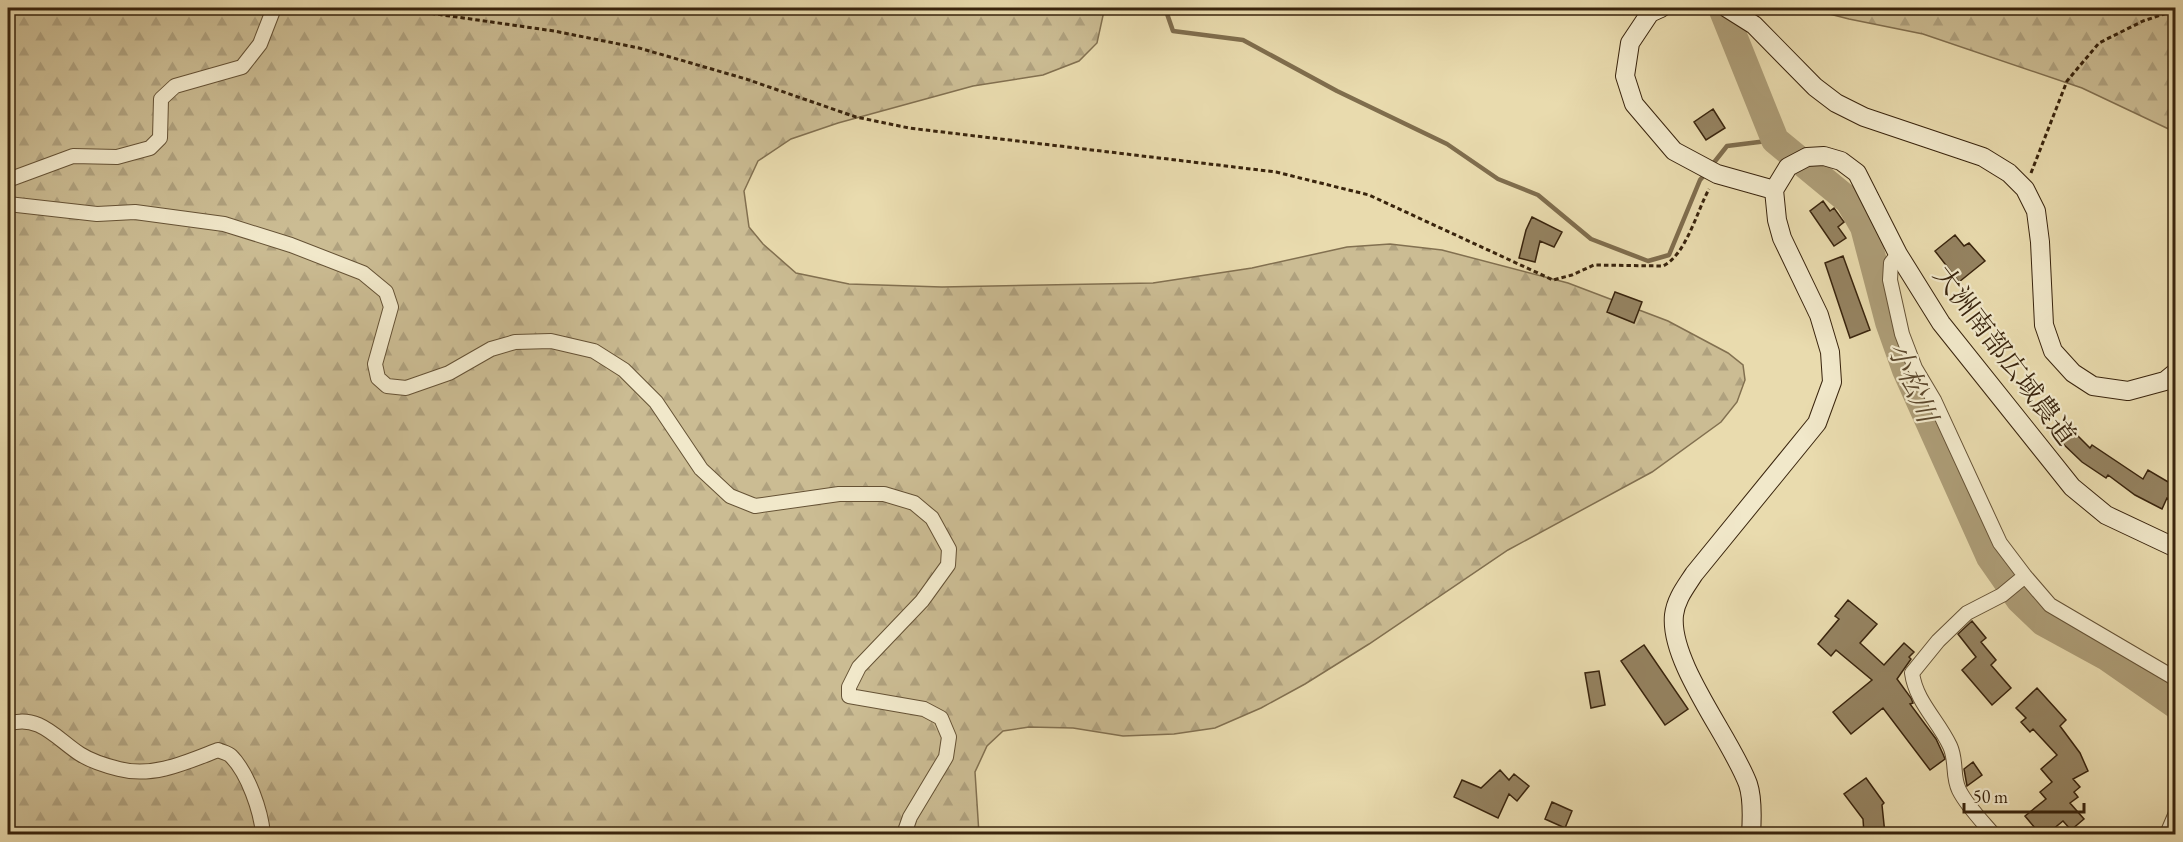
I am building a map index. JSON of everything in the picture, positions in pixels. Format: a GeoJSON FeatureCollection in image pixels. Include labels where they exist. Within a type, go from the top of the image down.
{"type":"FeatureCollection","features":[{"type":"Feature","properties":{"kind":"street"},"geometry":{"type":"LineString","coordinates":[[8,180],[73,156],[117,157],[150,148],[160,138],[161,99],[175,86],[242,68],[260,44],[274,8]]}},
{"type":"Feature","properties":{"kind":"street","name":"大洲南部広域農道"},"geometry":{"type":"LineString","coordinates":[[1728,8],[1754,25],[1815,87],[1836,103],[1864,117],[1983,157],[2009,173],[2025,189],[2036,211],[2040,242],[2044,325],[2053,351],[2073,373],[2093,386],[2128,391],[2165,381],[2175,372]]}},
{"type":"Feature","properties":{"kind":"street"},"geometry":{"type":"LineString","coordinates":[[1652,9],[1630,43],[1625,76],[1634,104],[1674,152],[1717,174],[1774,190],[1777,220],[1782,238],[1819,315],[1830,352],[1832,382],[1817,423],[1694,574],[1679,597],[1674,617],[1678,647],[1748,785],[1752,817],[1751,834]]}},
{"type":"Feature","properties":{"kind":"street","name":"大洲南部広域農道"},"geometry":{"type":"LineString","coordinates":[[1774,190],[1788,167],[1807,157],[1824,156],[1841,161],[1857,173],[1898,254],[1941,323],[2072,487],[2106,515],[2175,548]]}},
{"type":"Feature","properties":{"kind":"street"},"geometry":{"type":"LineString","coordinates":[[8,204],[97,214],[135,212],[224,224],[291,245],[363,273],[386,292],[391,307],[375,364],[378,378],[387,386],[406,388],[449,373],[491,349],[515,342],[551,341],[594,351],[624,370],[656,402],[701,469],[730,496],[755,506],[839,494],[884,494],[914,503],[932,518],[949,549],[948,565],[922,601],[859,667],[849,687],[849,696],[924,709],[941,718],[949,737],[946,757],[910,817],[903,834]]}},
{"type":"Feature","properties":{"kind":"street"},"geometry":{"type":"LineString","coordinates":[[1898,254],[1891,263],[1890,280],[1902,334],[1915,368],[1934,400],[2000,543],[2022,579],[2050,605],[2174,675]]}},
{"type":"Feature","properties":{"kind":"street"},"geometry":{"type":"LineString","coordinates":[[1993,834],[1959,791],[1953,772],[1955,759],[1950,745],[1922,703],[1914,687],[1912,674],[1938,641],[1967,613],[2002,595],[2022,579]]}},
{"type":"Feature","properties":{"kind":"street"},"geometry":{"type":"LineString","coordinates":[[8,724],[19,720],[44,727],[82,755],[121,770],[144,771],[171,768],[218,750],[230,754],[249,782],[262,823],[263,834]]}},
{"type":"Feature","properties":{"kind":"street"},"geometry":{"type":"LineString","coordinates":[[2167,834],[2175,813]]}},
{"type":"Feature","properties":{"kind":"path"},"geometry":{"type":"LineString","coordinates":[[356,8],[408,10],[543,29],[639,48],[746,80],[856,117],[909,128],[1276,172],[1369,195],[1553,280],[1572,276],[1594,265],[1663,266],[1671,262],[1684,242],[1717,174]]}},
{"type":"Feature","properties":{"kind":"path"},"geometry":{"type":"LineString","coordinates":[[2025,189],[2067,81],[2079,65],[2099,43],[2143,21],[2175,10]]}},
{"type":"Feature","properties":{"kind":"green space"},"geometry":{"type":"Polygon","coordinates":[[[8,8],[1103,8],[1097,43],[1079,61],[1043,75],[973,86],[838,123],[791,139],[758,161],[744,191],[749,227],[763,244],[796,273],[849,284],[942,287],[1153,283],[1252,268],[1347,247],[1390,244],[1442,250],[1568,283],[1668,321],[1728,353],[1743,365],[1745,380],[1737,402],[1721,422],[1652,472],[1508,550],[1369,644],[1261,708],[1215,728],[1174,734],[1123,736],[1073,728],[1029,727],[1003,731],[987,746],[975,772],[979,834],[8,834],[8,8]]]}},
{"type":"Feature","properties":{"kind":"green space"},"geometry":{"type":"Polygon","coordinates":[[[1806,8],[2175,8],[2175,132],[2082,88],[1923,34],[1806,8]]]}},
{"type":"Feature","properties":{"kind":"building"},"geometry":{"type":"Polygon","coordinates":[[[1713,109],[1725,128],[1706,140],[1694,122],[1713,109]]]}},
{"type":"Feature","properties":{"kind":"building"},"geometry":{"type":"Polygon","coordinates":[[[1823,201],[1830,211],[1834,208],[1844,222],[1838,227],[1846,238],[1834,246],[1810,211],[1823,201]]]}},
{"type":"Feature","properties":{"kind":"building"},"geometry":{"type":"Polygon","coordinates":[[[1532,217],[1562,232],[1554,247],[1540,241],[1535,262],[1519,258],[1532,217]]]}},
{"type":"Feature","properties":{"kind":"building"},"geometry":{"type":"Polygon","coordinates":[[[1955,235],[1964,246],[1969,243],[1985,261],[1959,282],[1935,251],[1955,235]]]}},
{"type":"Feature","properties":{"kind":"building"},"geometry":{"type":"Polygon","coordinates":[[[1843,256],[1870,330],[1850,338],[1825,263],[1843,256]]]}},
{"type":"Feature","properties":{"kind":"building"},"geometry":{"type":"Polygon","coordinates":[[[1615,292],[1642,302],[1634,323],[1607,312],[1615,292]]]}},
{"type":"Feature","properties":{"kind":"building"},"geometry":{"type":"Polygon","coordinates":[[[2070,428],[2090,448],[2092,445],[2143,479],[2148,470],[2175,486],[2175,503],[2167,498],[2162,509],[2135,495],[2108,475],[2106,478],[2082,462],[2058,439],[2070,428]]]}},
{"type":"Feature","properties":{"kind":"building"},"geometry":{"type":"Polygon","coordinates":[[[1848,600],[1877,624],[1860,643],[1884,665],[1904,643],[1914,652],[1897,679],[1911,698],[1913,703],[1910,704],[1936,739],[1945,759],[1930,770],[1883,708],[1851,734],[1833,712],[1872,680],[1836,650],[1831,656],[1818,644],[1839,619],[1835,616],[1848,600]]]}},
{"type":"Feature","properties":{"kind":"building"},"geometry":{"type":"Polygon","coordinates":[[[1972,621],[1986,638],[1981,642],[1996,660],[1991,665],[2011,688],[1992,705],[1962,670],[1976,657],[1958,634],[1972,621]]]}},
{"type":"Feature","properties":{"kind":"building"},"geometry":{"type":"Polygon","coordinates":[[[1644,645],[1688,709],[1665,725],[1621,661],[1644,645]]]}},
{"type":"Feature","properties":{"kind":"building"},"geometry":{"type":"Polygon","coordinates":[[[1599,671],[1605,705],[1591,708],[1585,673],[1599,671]]]}},
{"type":"Feature","properties":{"kind":"building"},"geometry":{"type":"Polygon","coordinates":[[[2037,688],[2066,720],[2060,726],[2080,753],[2088,771],[2073,779],[2080,787],[2074,792],[2078,797],[2070,803],[2084,819],[2071,830],[2063,821],[2047,834],[2040,834],[2025,816],[2046,799],[2040,792],[2052,782],[2041,769],[2057,755],[2033,729],[2030,732],[2021,722],[2026,718],[2016,708],[2037,688]]]}},
{"type":"Feature","properties":{"kind":"building"},"geometry":{"type":"Polygon","coordinates":[[[1973,762],[1982,775],[1967,786],[1964,769],[1973,762]]]}},
{"type":"Feature","properties":{"kind":"building"},"geometry":{"type":"Polygon","coordinates":[[[1500,770],[1509,780],[1514,774],[1529,786],[1517,801],[1509,794],[1498,818],[1454,797],[1462,780],[1481,788],[1500,770]]]}},
{"type":"Feature","properties":{"kind":"building"},"geometry":{"type":"Polygon","coordinates":[[[1866,778],[1884,803],[1882,805],[1885,834],[1864,834],[1863,819],[1844,794],[1866,778]]]}},
{"type":"Feature","properties":{"kind":"building"},"geometry":{"type":"Polygon","coordinates":[[[1552,802],[1572,811],[1565,828],[1545,819],[1552,802]]]}},
{"type":"Feature","properties":{"kind":"waterway"},"geometry":{"type":"LineString","coordinates":[[1165,8],[1173,31],[1243,40],[1337,91],[1447,144],[1498,179],[1538,195],[1591,239],[1648,261],[1669,255],[1700,180],[1707,172]]}},
{"type":"Feature","properties":{"kind":"waterway","name":"小松川"},"geometry":{"type":"LineString","coordinates":[[1722,8],[1775,140],[1849,201],[1864,227],[1889,322],[1906,370],[1990,557],[2020,600],[2043,622],[2107,657],[2176,705]]}},
{"type":"Feature","properties":{"kind":"waterway"},"geometry":{"type":"LineString","coordinates":[[1712,165],[1727,146],[1775,140]]}}]}
